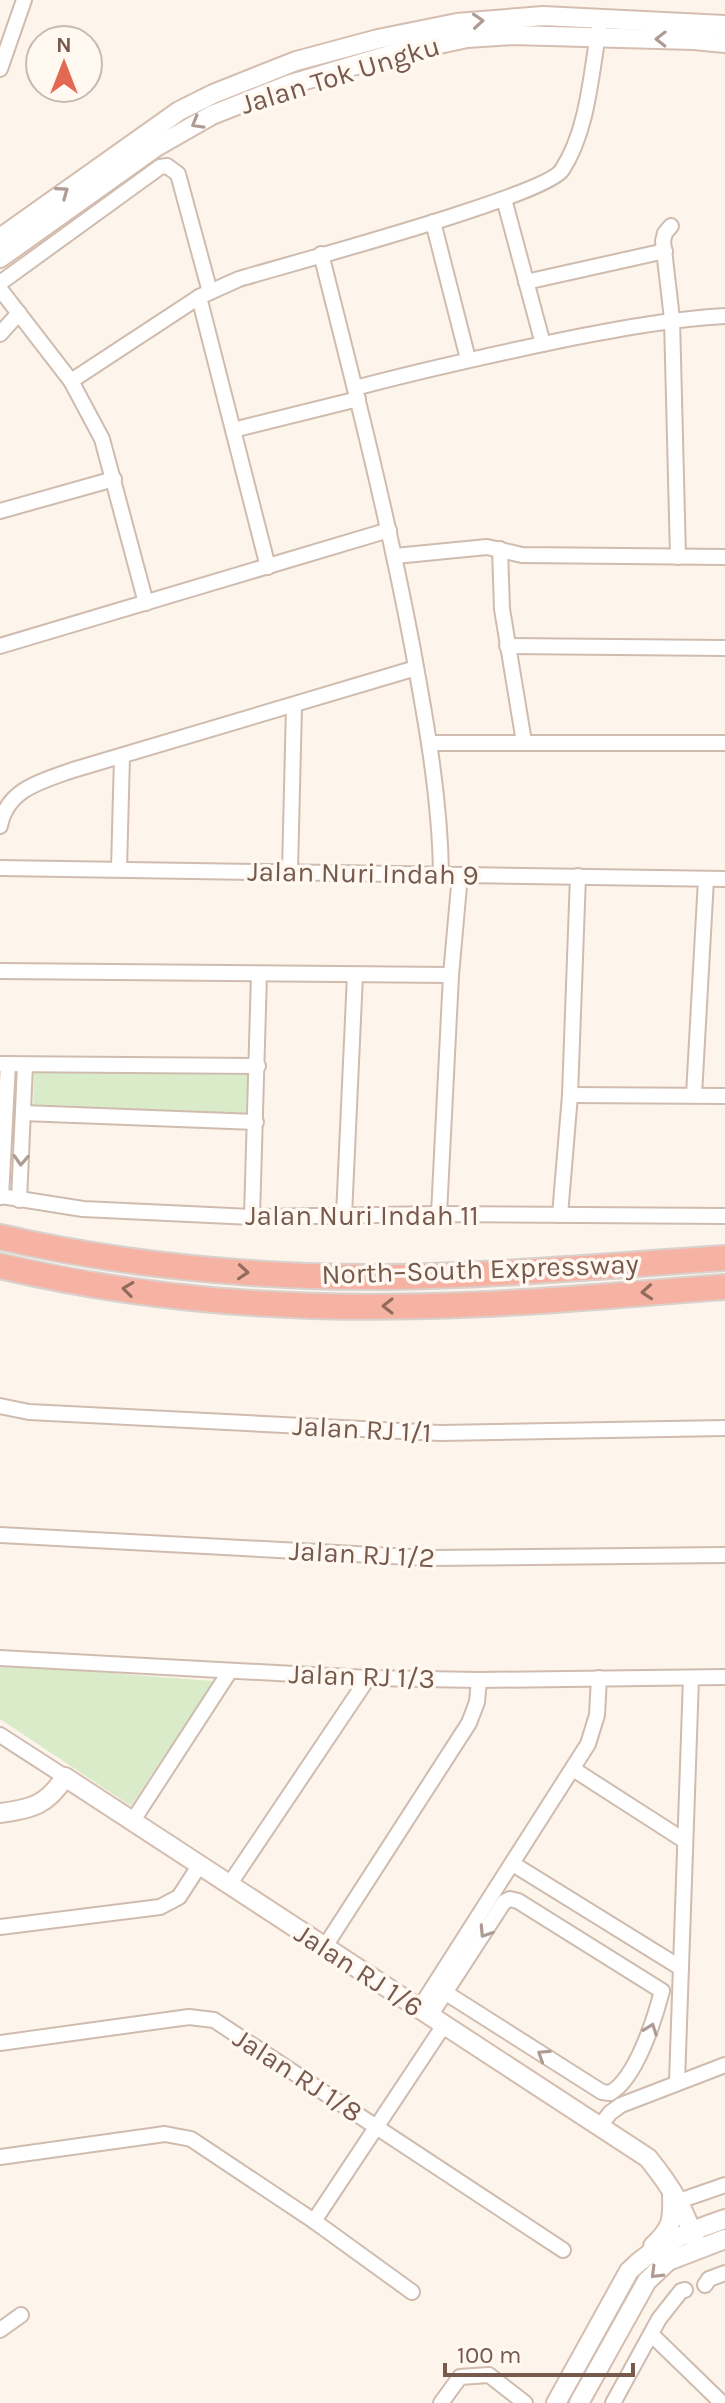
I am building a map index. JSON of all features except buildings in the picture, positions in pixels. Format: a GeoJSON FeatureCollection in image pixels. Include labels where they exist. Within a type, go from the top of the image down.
{"type":"FeatureCollection","features":[{"type":"Feature","properties":{"kind":"highway","name":"North–South Expressway"},"geometry":{"type":"LineString","coordinates":[[0,1237],[138,1262],[308,1276],[442,1276],[725,1258]]}},
{"type":"Feature","properties":{"kind":"highway","name":"North–South Expressway"},"geometry":{"type":"LineString","coordinates":[[0,1266],[128,1290],[305,1306],[429,1306],[725,1287]]}},
{"type":"Feature","properties":{"kind":"main road","name":"Jalan Tok Ungku"},"geometry":{"type":"LineString","coordinates":[[0,238],[179,111],[296,61],[378,39],[457,23],[543,16],[725,25]]}},
{"type":"Feature","properties":{"kind":"main road","name":"Jalan Tok Ungku"},"geometry":{"type":"LineString","coordinates":[[0,258],[156,147],[212,115],[288,85],[393,54],[467,38],[512,35],[725,43]]}},
{"type":"Feature","properties":{"kind":"main road","name":"Jalan RJ 1/6"},"geometry":{"type":"LineString","coordinates":[[65,1777],[648,2158],[675,2194],[698,2249]]}},
{"type":"Feature","properties":{"kind":"main road"},"geometry":{"type":"LineString","coordinates":[[0,1813],[24,1810],[41,1803],[54,1795],[65,1777]]}},
{"type":"Feature","properties":{"kind":"main road"},"geometry":{"type":"LineString","coordinates":[[556,2403],[618,2287],[629,2271],[667,2232],[673,2217],[675,2194]]}},
{"type":"Feature","properties":{"kind":"main road"},"geometry":{"type":"LineString","coordinates":[[646,2254],[692,2230],[725,2219]]}},
{"type":"Feature","properties":{"kind":"main road"},"geometry":{"type":"LineString","coordinates":[[579,2403],[647,2281],[668,2261],[725,2239]]}},
{"type":"Feature","properties":{"kind":"street"},"geometry":{"type":"LineString","coordinates":[[0,69],[24,0]]}},
{"type":"Feature","properties":{"kind":"street"},"geometry":{"type":"LineString","coordinates":[[71,381],[205,295],[239,279],[433,222],[504,199],[556,177],[571,153],[581,121],[601,18]]}},
{"type":"Feature","properties":{"kind":"street"},"geometry":{"type":"LineString","coordinates":[[146,603],[102,439],[71,381],[0,286],[160,167],[167,166],[178,174],[233,430],[268,567]]}},
{"type":"Feature","properties":{"kind":"street"},"geometry":{"type":"LineString","coordinates":[[504,199],[543,344]]}},
{"type":"Feature","properties":{"kind":"street"},"geometry":{"type":"LineString","coordinates":[[433,222],[468,359]]}},
{"type":"Feature","properties":{"kind":"street"},"geometry":{"type":"LineString","coordinates":[[671,226],[665,233],[665,251],[672,319],[678,557]]}},
{"type":"Feature","properties":{"kind":"street"},"geometry":{"type":"LineString","coordinates":[[526,282],[665,251]]}},
{"type":"Feature","properties":{"kind":"street"},"geometry":{"type":"LineString","coordinates":[[321,254],[395,556],[429,743],[440,832],[441,874]]}},
{"type":"Feature","properties":{"kind":"street"},"geometry":{"type":"LineString","coordinates":[[0,334],[19,313]]}},
{"type":"Feature","properties":{"kind":"street"},"geometry":{"type":"LineString","coordinates":[[233,430],[468,359],[672,319],[725,316]]}},
{"type":"Feature","properties":{"kind":"street"},"geometry":{"type":"LineString","coordinates":[[0,511],[114,479]]}},
{"type":"Feature","properties":{"kind":"street"},"geometry":{"type":"LineString","coordinates":[[0,646],[389,530]]}},
{"type":"Feature","properties":{"kind":"street"},"geometry":{"type":"LineString","coordinates":[[395,556],[469,548],[500,549],[522,555],[725,557]]}},
{"type":"Feature","properties":{"kind":"street"},"geometry":{"type":"LineString","coordinates":[[500,549],[499,575],[507,646],[524,742]]}},
{"type":"Feature","properties":{"kind":"street"},"geometry":{"type":"LineString","coordinates":[[507,646],[725,648]]}},
{"type":"Feature","properties":{"kind":"street"},"geometry":{"type":"LineString","coordinates":[[0,826],[8,804],[19,792],[32,785],[416,668]]}},
{"type":"Feature","properties":{"kind":"street"},"geometry":{"type":"LineString","coordinates":[[290,871],[294,706]]}},
{"type":"Feature","properties":{"kind":"street"},"geometry":{"type":"LineString","coordinates":[[429,743],[725,743]]}},
{"type":"Feature","properties":{"kind":"street"},"geometry":{"type":"LineString","coordinates":[[119,869],[122,756]]}},
{"type":"Feature","properties":{"kind":"street","name":"Jalan Nuri Indah 9"},"geometry":{"type":"LineString","coordinates":[[0,868],[725,879]]}},
{"type":"Feature","properties":{"kind":"street"},"geometry":{"type":"LineString","coordinates":[[439,1214],[451,975],[460,875]]}},
{"type":"Feature","properties":{"kind":"street"},"geometry":{"type":"LineString","coordinates":[[560,1215],[570,1095],[578,876]]}},
{"type":"Feature","properties":{"kind":"street"},"geometry":{"type":"LineString","coordinates":[[694,1095],[706,879]]}},
{"type":"Feature","properties":{"kind":"street"},"geometry":{"type":"LineString","coordinates":[[0,971],[451,975]]}},
{"type":"Feature","properties":{"kind":"street"},"geometry":{"type":"LineString","coordinates":[[252,1217],[259,974]]}},
{"type":"Feature","properties":{"kind":"street"},"geometry":{"type":"LineString","coordinates":[[344,1216],[355,975]]}},
{"type":"Feature","properties":{"kind":"street"},"geometry":{"type":"LineString","coordinates":[[1,1196],[4,1064],[258,1066]]}},
{"type":"Feature","properties":{"kind":"street"},"geometry":{"type":"LineString","coordinates":[[19,1200],[25,1065]]}},
{"type":"Feature","properties":{"kind":"street"},"geometry":{"type":"LineString","coordinates":[[570,1095],[725,1096]]}},
{"type":"Feature","properties":{"kind":"street"},"geometry":{"type":"LineString","coordinates":[[23,1113],[256,1122]]}},
{"type":"Feature","properties":{"kind":"street","name":"Jalan Nuri Indah 11"},"geometry":{"type":"LineString","coordinates":[[1,1196],[83,1209],[252,1217],[439,1214],[725,1216]]}},
{"type":"Feature","properties":{"kind":"street","name":"Jalan RJ 1/1"},"geometry":{"type":"LineString","coordinates":[[0,1406],[29,1412],[440,1433],[725,1428]]}},
{"type":"Feature","properties":{"kind":"street","name":"Jalan RJ 1/2"},"geometry":{"type":"LineString","coordinates":[[0,1535],[429,1558],[725,1555]]}},
{"type":"Feature","properties":{"kind":"street","name":"Jalan RJ 1/3"},"geometry":{"type":"LineString","coordinates":[[0,1658],[368,1678],[725,1677]]}},
{"type":"Feature","properties":{"kind":"street"},"geometry":{"type":"LineString","coordinates":[[132,1822],[230,1671]]}},
{"type":"Feature","properties":{"kind":"street"},"geometry":{"type":"LineString","coordinates":[[229,1885],[368,1678]]}},
{"type":"Feature","properties":{"kind":"street"},"geometry":{"type":"LineString","coordinates":[[314,2221],[376,2127],[513,1864],[588,1744],[597,1715],[599,1678]]}},
{"type":"Feature","properties":{"kind":"street"},"geometry":{"type":"LineString","coordinates":[[677,2082],[691,1678]]}},
{"type":"Feature","properties":{"kind":"street"},"geometry":{"type":"LineString","coordinates":[[324,1948],[469,1723],[477,1702],[479,1680]]}},
{"type":"Feature","properties":{"kind":"street","name":"Jalan RJ 1/6"},"geometry":{"type":"LineString","coordinates":[[0,1735],[65,1777]]}},
{"type":"Feature","properties":{"kind":"street"},"geometry":{"type":"LineString","coordinates":[[573,1769],[685,1841]]}},
{"type":"Feature","properties":{"kind":"street"},"geometry":{"type":"LineString","coordinates":[[513,1864],[681,1968]]}},
{"type":"Feature","properties":{"kind":"street"},"geometry":{"type":"LineString","coordinates":[[0,1927],[160,1907],[179,1897],[199,1866]]}},
{"type":"Feature","properties":{"kind":"street"},"geometry":{"type":"LineString","coordinates":[[431,2017],[504,1902],[510,1899],[518,1901],[662,1991],[680,1996]]}},
{"type":"Feature","properties":{"kind":"street"},"geometry":{"type":"LineString","coordinates":[[446,1993],[602,2092],[610,2093],[619,2088],[648,2039],[662,1991]]}},
{"type":"Feature","properties":{"kind":"street","name":"Jalan RJ 1/8"},"geometry":{"type":"LineString","coordinates":[[0,2043],[201,2017],[214,2020],[563,2250]]}},
{"type":"Feature","properties":{"kind":"street"},"geometry":{"type":"LineString","coordinates":[[600,2126],[614,2109],[725,2065]]}},
{"type":"Feature","properties":{"kind":"street"},"geometry":{"type":"LineString","coordinates":[[610,2093],[614,2109]]}},
{"type":"Feature","properties":{"kind":"street"},"geometry":{"type":"LineString","coordinates":[[0,2157],[165,2134],[191,2139],[314,2221],[412,2292]]}},
{"type":"Feature","properties":{"kind":"street"},"geometry":{"type":"LineString","coordinates":[[675,2194],[725,2185]]}},
{"type":"Feature","properties":{"kind":"street"},"geometry":{"type":"LineString","coordinates":[[705,2285],[709,2279],[725,2273]]}},
{"type":"Feature","properties":{"kind":"street"},"geometry":{"type":"LineString","coordinates":[[613,2403],[659,2319],[685,2290]]}},
{"type":"Feature","properties":{"kind":"street"},"geometry":{"type":"LineString","coordinates":[[0,2330],[21,2315]]}},
{"type":"Feature","properties":{"kind":"street"},"geometry":{"type":"LineString","coordinates":[[652,2335],[722,2403]]}},
{"type":"Feature","properties":{"kind":"street"},"geometry":{"type":"LineString","coordinates":[[441,2403],[460,2377],[489,2375],[525,2403]]}},
{"type":"Feature","properties":{"kind":"green space"},"geometry":{"type":"Polygon","coordinates":[[[34,1071],[248,1075],[247,1115],[33,1110],[34,1071]]]}},
{"type":"Feature","properties":{"kind":"green space"},"geometry":{"type":"Polygon","coordinates":[[[0,1665],[214,1681],[131,1806],[0,1719],[0,1665]]]}}]}
